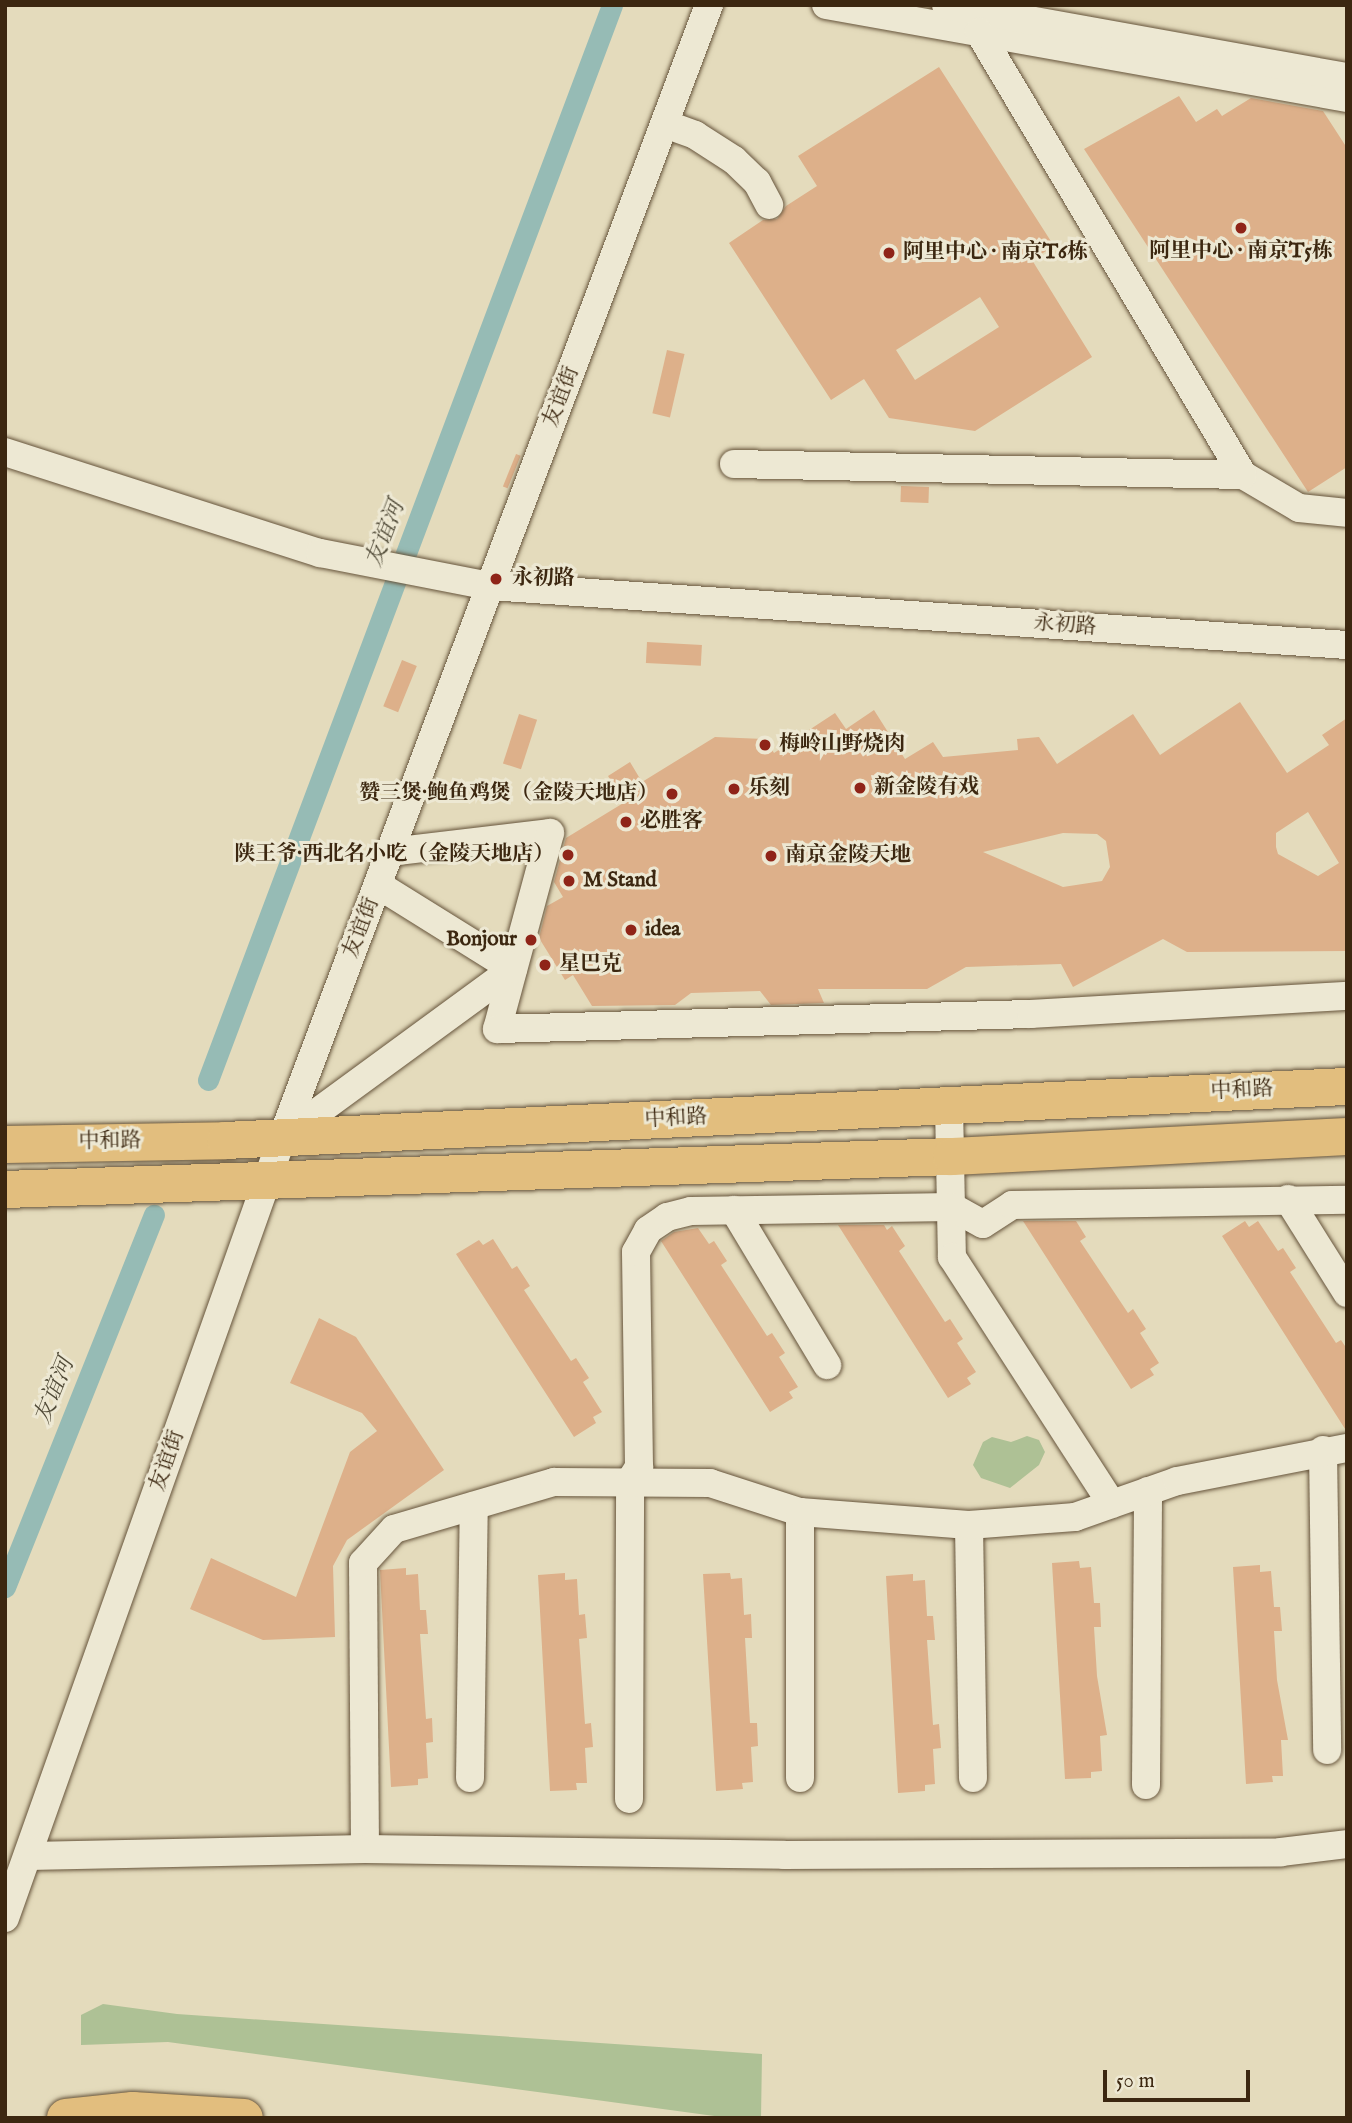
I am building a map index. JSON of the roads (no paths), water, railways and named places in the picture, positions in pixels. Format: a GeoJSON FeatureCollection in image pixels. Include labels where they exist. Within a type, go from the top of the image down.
{"type":"FeatureCollection","features":[{"type":"Feature","properties":{"kind":"highway"},"geometry":{"type":"LineString","coordinates":[[66,2118],[133,2111],[244,2118]]}},
{"type":"Feature","properties":{"kind":"main road","name":"中和路"},"geometry":{"type":"LineString","coordinates":[[5,1144],[282,1138],[1347,1086]]}},
{"type":"Feature","properties":{"kind":"main road","name":"中和路"},"geometry":{"type":"LineString","coordinates":[[5,1188],[951,1156],[1347,1136]]}},
{"type":"Feature","properties":{"kind":"street","name":"友谊街"},"geometry":{"type":"LineString","coordinates":[[5,1918],[282,1138],[709,5]]}},
{"type":"Feature","properties":{"kind":"street"},"geometry":{"type":"LineString","coordinates":[[826,5],[1347,98]]}},
{"type":"Feature","properties":{"kind":"street"},"geometry":{"type":"LineString","coordinates":[[946,5],[1347,76]]}},
{"type":"Feature","properties":{"kind":"street"},"geometry":{"type":"LineString","coordinates":[[979,32],[1243,475],[1298,508],[1347,513]]}},
{"type":"Feature","properties":{"kind":"street"},"geometry":{"type":"LineString","coordinates":[[665,124],[695,135],[734,160],[757,182],[769,205]]}},
{"type":"Feature","properties":{"kind":"street","name":"永初路"},"geometry":{"type":"LineString","coordinates":[[5,452],[320,553],[490,586],[1347,645]]}},
{"type":"Feature","properties":{"kind":"street"},"geometry":{"type":"LineString","coordinates":[[734,464],[1243,475]]}},
{"type":"Feature","properties":{"kind":"street"},"geometry":{"type":"LineString","coordinates":[[390,852],[550,833],[497,1029],[1031,1014],[1347,996]]}},
{"type":"Feature","properties":{"kind":"street"},"geometry":{"type":"LineString","coordinates":[[282,1138],[513,969],[378,885]]}},
{"type":"Feature","properties":{"kind":"street"},"geometry":{"type":"LineString","coordinates":[[949,1105],[953,1257],[1130,1497],[1146,1785]]}},
{"type":"Feature","properties":{"kind":"street"},"geometry":{"type":"LineString","coordinates":[[1288,1199],[1347,1293]]}},
{"type":"Feature","properties":{"kind":"street"},"geometry":{"type":"LineString","coordinates":[[629,1799],[630,1481],[639,1467],[636,1252],[648,1230],[667,1217],[734,1210],[983,1224],[1012,1205],[1347,1200]]}},
{"type":"Feature","properties":{"kind":"street"},"geometry":{"type":"LineString","coordinates":[[734,1210],[827,1365]]}},
{"type":"Feature","properties":{"kind":"street"},"geometry":{"type":"LineString","coordinates":[[365,1849],[363,1563],[394,1529],[554,1482],[710,1483],[800,1512],[970,1525],[1075,1517],[1130,1497],[1335,1449],[1327,1750]]}},
{"type":"Feature","properties":{"kind":"street"},"geometry":{"type":"LineString","coordinates":[[470,1778],[474,1506]]}},
{"type":"Feature","properties":{"kind":"street"},"geometry":{"type":"LineString","coordinates":[[800,1512],[800,1778]]}},
{"type":"Feature","properties":{"kind":"street"},"geometry":{"type":"LineString","coordinates":[[970,1525],[973,1778]]}},
{"type":"Feature","properties":{"kind":"street"},"geometry":{"type":"LineString","coordinates":[[29,1856],[365,1849],[784,1855],[1281,1852],[1347,1844]]}},
{"type":"Feature","properties":{"kind":"waterway","name":"友谊河"},"geometry":{"type":"LineString","coordinates":[[208,1080],[612,5]]}},
{"type":"Feature","properties":{"kind":"waterway","name":"友谊河"},"geometry":{"type":"LineString","coordinates":[[5,1587],[154,1215]]}},
{"type":"Feature","properties":{"kind":"place","name":"阿里中心 · 南京T5栋"},"geometry":{"type":"Point","coordinates":[1241,228]}},
{"type":"Feature","properties":{"kind":"place","name":"阿里中心 · 南京T6栋"},"geometry":{"type":"Point","coordinates":[889,253]}},
{"type":"Feature","properties":{"kind":"place","name":"永初路"},"geometry":{"type":"Point","coordinates":[496,579]}},
{"type":"Feature","properties":{"kind":"place","name":"梅岭山野烧肉"},"geometry":{"type":"Point","coordinates":[765,745]}},
{"type":"Feature","properties":{"kind":"place","name":"新金陵有戏"},"geometry":{"type":"Point","coordinates":[860,788]}},
{"type":"Feature","properties":{"kind":"place","name":"乐刻"},"geometry":{"type":"Point","coordinates":[734,789]}},
{"type":"Feature","properties":{"kind":"place","name":"赞三煲·鲍鱼鸡煲（金陵天地店）"},"geometry":{"type":"Point","coordinates":[672,794]}},
{"type":"Feature","properties":{"kind":"place","name":"必胜客"},"geometry":{"type":"Point","coordinates":[626,822]}},
{"type":"Feature","properties":{"kind":"place","name":"陕王爷·西北名小吃（金陵天地店）"},"geometry":{"type":"Point","coordinates":[568,855]}},
{"type":"Feature","properties":{"kind":"place","name":"南京金陵天地"},"geometry":{"type":"Point","coordinates":[771,856]}},
{"type":"Feature","properties":{"kind":"place","name":"M Stand"},"geometry":{"type":"Point","coordinates":[569,881]}},
{"type":"Feature","properties":{"kind":"place","name":"idea"},"geometry":{"type":"Point","coordinates":[631,930]}},
{"type":"Feature","properties":{"kind":"place","name":"Bonjour"},"geometry":{"type":"Point","coordinates":[531,940]}},
{"type":"Feature","properties":{"kind":"place","name":"星巴克"},"geometry":{"type":"Point","coordinates":[545,965]}}]}
